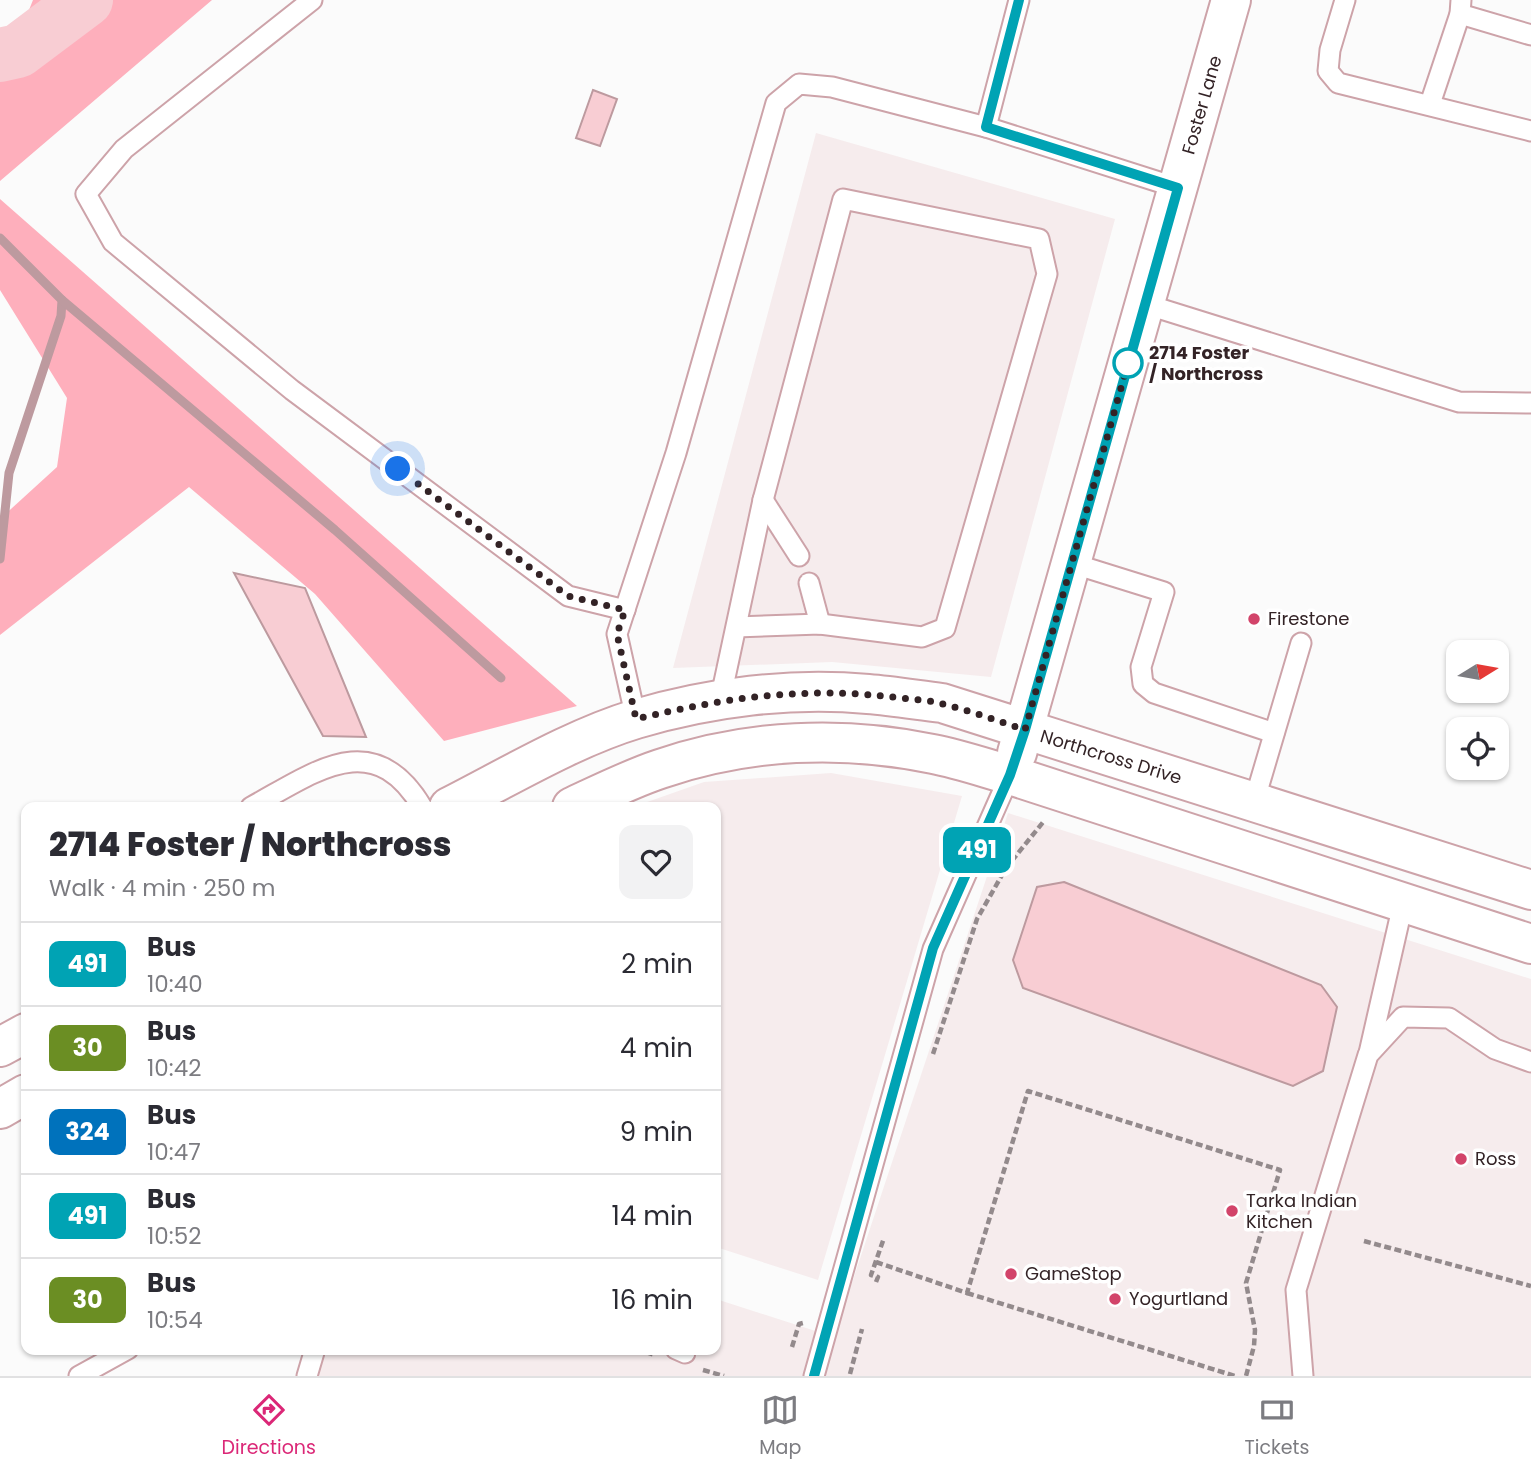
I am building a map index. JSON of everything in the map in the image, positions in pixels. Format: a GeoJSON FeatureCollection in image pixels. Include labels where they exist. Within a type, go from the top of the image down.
{"type":"FeatureCollection","features":[{"type":"Feature","properties":{"kind":"street","name":"Foster Lane"},"geometry":{"type":"LineString","coordinates":[[1010,775],[1231,0]]}},
{"type":"Feature","properties":{"kind":"street","name":"Northcross Drive"},"geometry":{"type":"LineString","coordinates":[[459,802],[596,734],[636,719],[720,701],[780,693],[866,694],[942,703],[1531,890]]}},
{"type":"Feature","properties":{"kind":"street"},"geometry":{"type":"LineString","coordinates":[[583,802],[658,769],[706,755],[783,743],[862,743],[934,754],[1010,775],[1531,944]]}},
{"type":"Feature","properties":{"kind":"street"},"geometry":{"type":"LineString","coordinates":[[1403,904],[1412,853]]}},
{"type":"Feature","properties":{"kind":"street"},"geometry":{"type":"LineString","coordinates":[[0,1047],[21,1036]]}},
{"type":"Feature","properties":{"kind":"street"},"geometry":{"type":"LineString","coordinates":[[0,1108],[21,1097]]}},
{"type":"Feature","properties":{"kind":"lane"},"geometry":{"type":"LineString","coordinates":[[312,0],[124,149],[86,194],[113,242],[292,390],[568,596],[625,610]]}},
{"type":"Feature","properties":{"kind":"lane"},"geometry":{"type":"LineString","coordinates":[[986,127],[1019,0]]}},
{"type":"Feature","properties":{"kind":"lane"},"geometry":{"type":"LineString","coordinates":[[1345,0],[1330,50],[1328,71],[1338,83],[1531,131]]}},
{"type":"Feature","properties":{"kind":"lane"},"geometry":{"type":"LineString","coordinates":[[1430,104],[1460,7],[1531,35]]}},
{"type":"Feature","properties":{"kind":"lane"},"geometry":{"type":"LineString","coordinates":[[636,719],[617,634],[676,453],[776,103],[799,84],[832,87],[986,127],[1178,188]]}},
{"type":"Feature","properties":{"kind":"lane"},"geometry":{"type":"LineString","coordinates":[[720,701],[763,500],[843,199],[1039,239],[1047,274],[945,628],[922,637],[820,624],[736,627]]}},
{"type":"Feature","properties":{"kind":"lane"},"geometry":{"type":"LineString","coordinates":[[1145,304],[1459,402],[1531,403]]}},
{"type":"Feature","properties":{"kind":"lane"},"geometry":{"type":"LineString","coordinates":[[763,500],[799,556]]}},
{"type":"Feature","properties":{"kind":"lane"},"geometry":{"type":"LineString","coordinates":[[1071,563],[1164,593],[1142,667],[1143,684],[1154,693],[1275,733]]}},
{"type":"Feature","properties":{"kind":"lane"},"geometry":{"type":"LineString","coordinates":[[809,583],[820,624]]}},
{"type":"Feature","properties":{"kind":"lane"},"geometry":{"type":"LineString","coordinates":[[1254,802],[1301,643]]}},
{"type":"Feature","properties":{"kind":"lane"},"geometry":{"type":"LineString","coordinates":[[260,802],[323,768],[346,760],[362,760],[384,766],[402,779],[418,802]]}},
{"type":"Feature","properties":{"kind":"lane"},"geometry":{"type":"LineString","coordinates":[[814,1376],[933,948],[1010,775]]}},
{"type":"Feature","properties":{"kind":"lane"},"geometry":{"type":"LineString","coordinates":[[1303,1376],[1296,1290],[1368,1055],[1403,904]]}},
{"type":"Feature","properties":{"kind":"lane"},"geometry":{"type":"LineString","coordinates":[[1368,1055],[1402,1017],[1448,1017],[1495,1049],[1531,1062]]}},
{"type":"Feature","properties":{"kind":"lane"},"geometry":{"type":"LineString","coordinates":[[79,1376],[117,1355]]}},
{"type":"Feature","properties":{"kind":"lane"},"geometry":{"type":"LineString","coordinates":[[307,1376],[313,1355]]}},
{"type":"Feature","properties":{"kind":"path"},"geometry":{"type":"LineString","coordinates":[[931,1060],[977,919],[1006,868],[1045,819]]}},
{"type":"Feature","properties":{"kind":"path"},"geometry":{"type":"LineString","coordinates":[[967,1293],[1028,1091],[1280,1170],[1246,1283],[1255,1330],[1246,1376]]}},
{"type":"Feature","properties":{"kind":"path"},"geometry":{"type":"LineString","coordinates":[[876,1282],[878,1277],[872,1275],[884,1238]]}},
{"type":"Feature","properties":{"kind":"path"},"geometry":{"type":"LineString","coordinates":[[1364,1241],[1531,1286]]}},
{"type":"Feature","properties":{"kind":"path"},"geometry":{"type":"LineString","coordinates":[[876,1262],[1235,1376]]}},
{"type":"Feature","properties":{"kind":"path"},"geometry":{"type":"LineString","coordinates":[[850,1374],[856,1339],[862,1329]]}},
{"type":"Feature","properties":{"kind":"shaded area"},"geometry":{"type":"Polygon","coordinates":[[[33,0],[212,0],[0,181],[0,44],[17,40],[33,0]]]}},
{"type":"Feature","properties":{"kind":"shaded area"},"geometry":{"type":"Polygon","coordinates":[[[593,90],[617,99],[600,146],[576,138],[593,90]]]}},
{"type":"Feature","properties":{"kind":"shaded area"},"geometry":{"type":"Polygon","coordinates":[[[816,133],[1115,219],[991,677],[832,662],[673,668],[816,133]]]}},
{"type":"Feature","properties":{"kind":"shaded area"},"geometry":{"type":"Polygon","coordinates":[[[0,199],[577,706],[444,741],[315,594],[189,487],[0,635],[0,519],[57,467],[67,398],[0,290],[0,199]]]}},
{"type":"Feature","properties":{"kind":"shaded area"},"geometry":{"type":"Polygon","coordinates":[[[234,573],[305,588],[366,737],[323,736],[234,573]]]}},
{"type":"Feature","properties":{"kind":"shaded area"},"geometry":{"type":"Polygon","coordinates":[[[831,773],[962,796],[818,1280],[721,1249],[721,802],[647,802],[704,782],[831,773]]]}},
{"type":"Feature","properties":{"kind":"shaded area"},"geometry":{"type":"Polygon","coordinates":[[[1008,813],[1531,979],[1531,1376],[317,1376],[326,1355],[721,1355],[721,1301],[834,1337],[1008,813]]]}},
{"type":"Feature","properties":{"kind":"shaded area"},"geometry":{"type":"Polygon","coordinates":[[[1064,882],[1321,985],[1337,1007],[1323,1071],[1293,1086],[1023,988],[1013,960],[1037,887],[1064,882]]]}},
{"type":"Feature","properties":{"kind":"waterway"},"geometry":{"type":"LineString","coordinates":[[0,55],[18,51],[86,0]]}},
{"type":"Feature","properties":{"kind":"waterway"},"geometry":{"type":"LineString","coordinates":[[0,238],[62,300],[61,316],[9,473],[0,559]]}},
{"type":"Feature","properties":{"kind":"waterway"},"geometry":{"type":"LineString","coordinates":[[62,300],[335,530],[501,678]]}},
{"type":"Feature","properties":{"kind":"bus line","name":"491"},"geometry":{"type":"LineString","coordinates":[[814,1376],[933,948],[1010,775],[1025,730],[1178,188],[986,127],[1019,0]]}},
{"type":"Feature","properties":{"kind":"place","name":"2714 Foster / Northcross"},"geometry":{"type":"Point","coordinates":[1128,363]}},
{"type":"Feature","properties":{"kind":"place","name":"Firestone"},"geometry":{"type":"Point","coordinates":[1254,619]}},
{"type":"Feature","properties":{"kind":"place","name":"Ross"},"geometry":{"type":"Point","coordinates":[1461,1159]}},
{"type":"Feature","properties":{"kind":"place","name":"Tarka Indian Kitchen"},"geometry":{"type":"Point","coordinates":[1232,1211]}},
{"type":"Feature","properties":{"kind":"place","name":"GameStop"},"geometry":{"type":"Point","coordinates":[1011,1274]}},
{"type":"Feature","properties":{"kind":"place","name":"Yogurtland"},"geometry":{"type":"Point","coordinates":[1115,1299]}},
{"type":"Feature","properties":{"kind":"route"},"geometry":{"type":"LineString","coordinates":[[398,469],[568,596],[625,610],[617,634],[636,719],[694,705],[759,695],[866,694],[942,703],[1025,730],[1128,363]]}}]}
